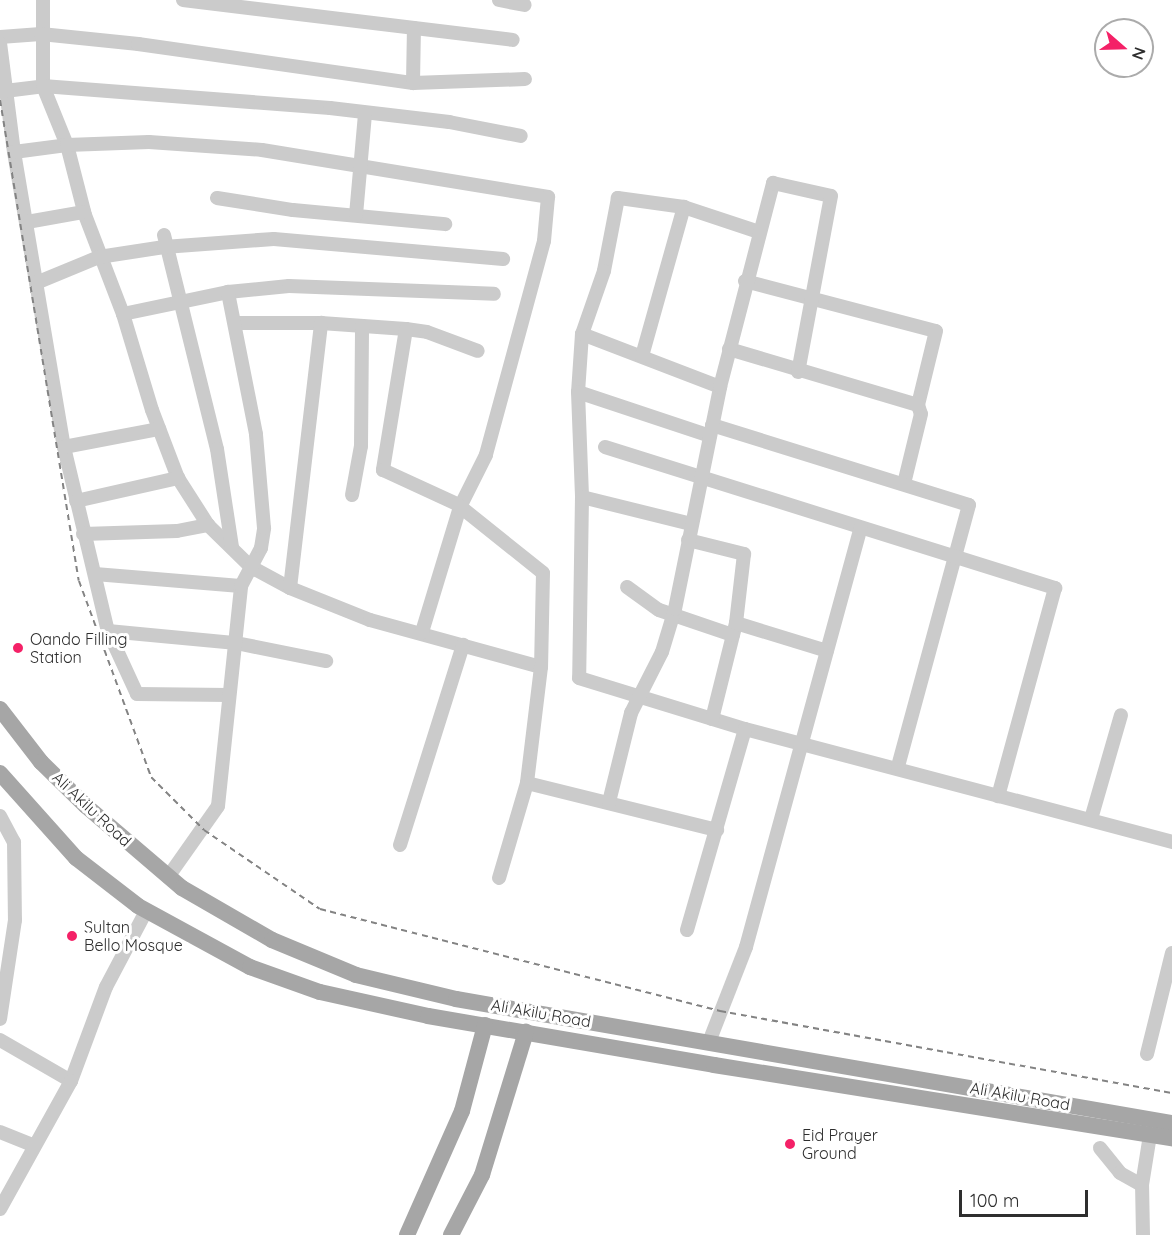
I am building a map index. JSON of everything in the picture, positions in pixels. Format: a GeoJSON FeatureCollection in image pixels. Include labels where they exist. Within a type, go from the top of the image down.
{"type":"FeatureCollection","features":[{"type":"Feature","properties":{"kind":"main road","name":"Ali Akilu Road"},"geometry":{"type":"LineString","coordinates":[[0,709],[41,762],[78,799],[168,877],[272,940],[356,975],[456,999],[1172,1123]]}},
{"type":"Feature","properties":{"kind":"main road","name":"Ali Akilu Road"},"geometry":{"type":"LineString","coordinates":[[0,773],[76,858],[146,911],[218,951],[289,983],[362,1003],[485,1025],[1172,1138]]}},
{"type":"Feature","properties":{"kind":"main road"},"geometry":{"type":"LineString","coordinates":[[407,1235],[462,1111],[485,1025]]}},
{"type":"Feature","properties":{"kind":"main road"},"geometry":{"type":"LineString","coordinates":[[451,1235],[482,1175],[526,1032]]}},
{"type":"Feature","properties":{"kind":"street"},"geometry":{"type":"LineString","coordinates":[[43,0],[41,34],[43,86],[67,145],[84,212],[123,314],[159,429],[178,478],[208,525],[251,567],[290,588],[344,610],[541,668]]}},
{"type":"Feature","properties":{"kind":"street"},"geometry":{"type":"LineString","coordinates":[[183,0],[513,40]]}},
{"type":"Feature","properties":{"kind":"street"},"geometry":{"type":"LineString","coordinates":[[498,0],[525,5]]}},
{"type":"Feature","properties":{"kind":"street"},"geometry":{"type":"LineString","coordinates":[[413,83],[414,28]]}},
{"type":"Feature","properties":{"kind":"street"},"geometry":{"type":"LineString","coordinates":[[0,37],[41,34],[413,83],[525,79]]}},
{"type":"Feature","properties":{"kind":"street"},"geometry":{"type":"LineString","coordinates":[[0,43],[14,152],[64,447],[108,631],[137,694],[229,695]]}},
{"type":"Feature","properties":{"kind":"street"},"geometry":{"type":"LineString","coordinates":[[5,92],[43,86],[418,117],[521,136]]}},
{"type":"Feature","properties":{"kind":"street"},"geometry":{"type":"LineString","coordinates":[[356,215],[365,114]]}},
{"type":"Feature","properties":{"kind":"street"},"geometry":{"type":"LineString","coordinates":[[14,152],[67,145],[149,142],[262,150],[548,197],[544,241],[486,455],[460,507],[422,632]]}},
{"type":"Feature","properties":{"kind":"street"},"geometry":{"type":"LineString","coordinates":[[609,802],[639,696],[662,652],[673,614],[720,387],[745,281],[773,183],[831,196],[798,372]]}},
{"type":"Feature","properties":{"kind":"street"},"geometry":{"type":"LineString","coordinates":[[217,198],[445,224]]}},
{"type":"Feature","properties":{"kind":"street"},"geometry":{"type":"LineString","coordinates":[[759,232],[684,207],[618,198],[604,271],[582,334],[578,392],[582,497],[579,678],[745,729],[898,767],[1172,842]]}},
{"type":"Feature","properties":{"kind":"street"},"geometry":{"type":"LineString","coordinates":[[642,356],[684,207]]}},
{"type":"Feature","properties":{"kind":"street"},"geometry":{"type":"LineString","coordinates":[[27,222],[84,212]]}},
{"type":"Feature","properties":{"kind":"street"},"geometry":{"type":"LineString","coordinates":[[36,283],[99,256],[164,241],[285,239],[503,259]]}},
{"type":"Feature","properties":{"kind":"street"},"geometry":{"type":"LineString","coordinates":[[164,241],[217,449],[232,547]]}},
{"type":"Feature","properties":{"kind":"street"},"geometry":{"type":"LineString","coordinates":[[745,281],[936,331],[918,405],[921,414],[904,484]]}},
{"type":"Feature","properties":{"kind":"street"},"geometry":{"type":"LineString","coordinates":[[123,314],[228,292],[289,286],[494,294]]}},
{"type":"Feature","properties":{"kind":"street"},"geometry":{"type":"LineString","coordinates":[[168,877],[218,806],[241,586],[261,548],[264,528],[256,434],[228,292]]}},
{"type":"Feature","properties":{"kind":"street"},"geometry":{"type":"LineString","coordinates":[[235,323],[321,323],[406,329],[427,332],[478,351]]}},
{"type":"Feature","properties":{"kind":"street"},"geometry":{"type":"LineString","coordinates":[[290,588],[321,323]]}},
{"type":"Feature","properties":{"kind":"street"},"geometry":{"type":"LineString","coordinates":[[352,495],[362,446],[362,326]]}},
{"type":"Feature","properties":{"kind":"street"},"geometry":{"type":"LineString","coordinates":[[406,329],[382,467],[409,484],[460,507],[543,573],[541,668],[527,783],[499,878]]}},
{"type":"Feature","properties":{"kind":"street"},"geometry":{"type":"LineString","coordinates":[[582,334],[720,387]]}},
{"type":"Feature","properties":{"kind":"street"},"geometry":{"type":"LineString","coordinates":[[729,350],[798,372],[918,405]]}},
{"type":"Feature","properties":{"kind":"street"},"geometry":{"type":"LineString","coordinates":[[578,392],[904,484],[969,505],[898,767]]}},
{"type":"Feature","properties":{"kind":"street"},"geometry":{"type":"LineString","coordinates":[[64,447],[159,429]]}},
{"type":"Feature","properties":{"kind":"street"},"geometry":{"type":"LineString","coordinates":[[605,447],[701,474],[861,528],[1055,588],[998,796]]}},
{"type":"Feature","properties":{"kind":"street"},"geometry":{"type":"LineString","coordinates":[[76,501],[178,478]]}},
{"type":"Feature","properties":{"kind":"street"},"geometry":{"type":"LineString","coordinates":[[582,497],[691,524]]}},
{"type":"Feature","properties":{"kind":"street"},"geometry":{"type":"LineString","coordinates":[[83,534],[177,531],[208,525]]}},
{"type":"Feature","properties":{"kind":"street"},"geometry":{"type":"LineString","coordinates":[[709,1042],[746,947],[861,528]]}},
{"type":"Feature","properties":{"kind":"street"},"geometry":{"type":"LineString","coordinates":[[688,540],[744,554],[735,629],[712,719]]}},
{"type":"Feature","properties":{"kind":"street"},"geometry":{"type":"LineString","coordinates":[[95,574],[241,586]]}},
{"type":"Feature","properties":{"kind":"street"},"geometry":{"type":"LineString","coordinates":[[627,587],[643,601],[673,614],[827,651]]}},
{"type":"Feature","properties":{"kind":"street"},"geometry":{"type":"LineString","coordinates":[[108,631],[236,643],[326,661]]}},
{"type":"Feature","properties":{"kind":"street"},"geometry":{"type":"LineString","coordinates":[[400,845],[462,645]]}},
{"type":"Feature","properties":{"kind":"street"},"geometry":{"type":"LineString","coordinates":[[1091,819],[1121,715]]}},
{"type":"Feature","properties":{"kind":"street"},"geometry":{"type":"LineString","coordinates":[[687,930],[745,729]]}},
{"type":"Feature","properties":{"kind":"street"},"geometry":{"type":"LineString","coordinates":[[527,783],[717,830]]}},
{"type":"Feature","properties":{"kind":"street"},"geometry":{"type":"LineString","coordinates":[[0,816],[14,842],[15,881],[15,920],[3,977],[0,1019]]}},
{"type":"Feature","properties":{"kind":"street"},"geometry":{"type":"LineString","coordinates":[[0,878],[15,881]]}},
{"type":"Feature","properties":{"kind":"street"},"geometry":{"type":"LineString","coordinates":[[0,1209],[71,1081],[106,987],[146,911]]}},
{"type":"Feature","properties":{"kind":"street"},"geometry":{"type":"LineString","coordinates":[[1147,1054],[1172,953]]}},
{"type":"Feature","properties":{"kind":"street"},"geometry":{"type":"LineString","coordinates":[[0,1040],[71,1081]]}},
{"type":"Feature","properties":{"kind":"street"},"geometry":{"type":"LineString","coordinates":[[0,1132],[34,1146]]}},
{"type":"Feature","properties":{"kind":"street"},"geometry":{"type":"LineString","coordinates":[[1143,1235],[1142,1185],[1150,1135]]}},
{"type":"Feature","properties":{"kind":"street"},"geometry":{"type":"LineString","coordinates":[[1100,1148],[1119,1173],[1142,1185]]}},
{"type":"Feature","properties":{"kind":"railway"},"geometry":{"type":"LineString","coordinates":[[0,100],[79,581],[151,777],[204,830],[320,909],[720,1011],[1172,1093]]}},
{"type":"Feature","properties":{"kind":"place","name":"Oando Filling Station"},"geometry":{"type":"Point","coordinates":[18,648]}},
{"type":"Feature","properties":{"kind":"place","name":"Sultan Bello Mosque"},"geometry":{"type":"Point","coordinates":[72,936]}},
{"type":"Feature","properties":{"kind":"place","name":"Eid Prayer Ground"},"geometry":{"type":"Point","coordinates":[790,1144]}}]}
